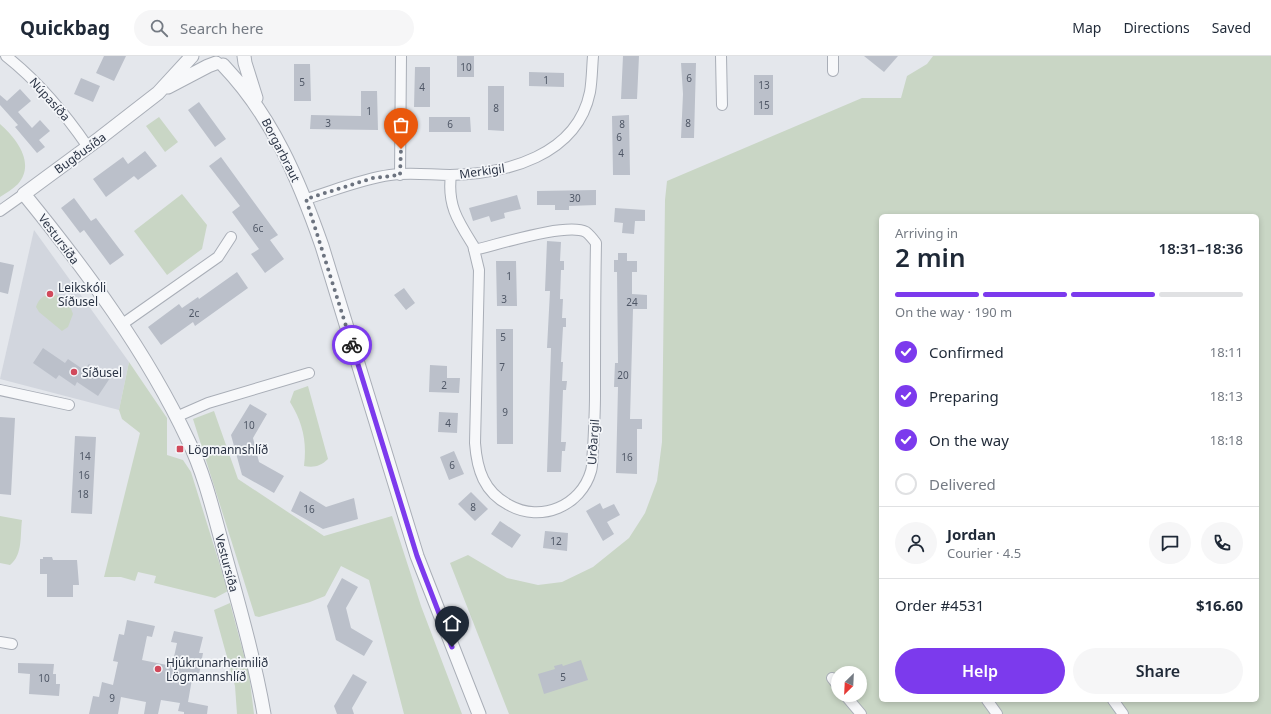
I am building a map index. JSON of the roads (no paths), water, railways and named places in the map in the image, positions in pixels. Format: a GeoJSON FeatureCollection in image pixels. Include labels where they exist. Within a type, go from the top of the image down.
{"type":"FeatureCollection","features":[{"type":"Feature","properties":{"kind":"street","name":"Núpasíða"},"geometry":{"type":"LineString","coordinates":[[6,56],[49,95],[69,119],[88,147]]}},
{"type":"Feature","properties":{"kind":"street","name":"Bugðusíða"},"geometry":{"type":"LineString","coordinates":[[158,93],[192,56]]}},
{"type":"Feature","properties":{"kind":"street","name":"Bugðusíða"},"geometry":{"type":"LineString","coordinates":[[0,211],[88,147],[158,93],[215,61],[235,62],[243,56]]}},
{"type":"Feature","properties":{"kind":"street","name":"Borgarbraut"},"geometry":{"type":"LineString","coordinates":[[243,56],[260,109]]}},
{"type":"Feature","properties":{"kind":"street"},"geometry":{"type":"LineString","coordinates":[[400,175],[401,56]]}},
{"type":"Feature","properties":{"kind":"street","name":"Merkigil"},"geometry":{"type":"LineString","coordinates":[[306,199],[373,178],[400,175],[451,175],[474,173],[517,165],[535,159],[556,146],[574,128],[585,107],[590,93],[593,56]]}},
{"type":"Feature","properties":{"kind":"street"},"geometry":{"type":"LineString","coordinates":[[721,56],[722,105]]}},
{"type":"Feature","properties":{"kind":"street"},"geometry":{"type":"LineString","coordinates":[[833,56],[833,71]]}},
{"type":"Feature","properties":{"kind":"street","name":"Borgarbraut"},"geometry":{"type":"LineString","coordinates":[[215,61],[238,81],[260,109],[277,139],[306,199],[322,246],[417,556],[479,714]]}},
{"type":"Feature","properties":{"kind":"street","name":"Urðargil"},"geometry":{"type":"LineString","coordinates":[[451,175],[449,187],[453,210],[474,250],[479,270],[475,443],[478,470],[481,478],[493,495],[510,506],[532,513],[548,512],[577,496],[587,482],[592,469],[595,420],[596,243],[585,231],[568,230],[538,234],[474,250]]}},
{"type":"Feature","properties":{"kind":"street","name":"Vestursíða"},"geometry":{"type":"LineString","coordinates":[[24,194],[57,234],[121,325],[176,417],[189,442],[211,504],[233,583],[264,714]]}},
{"type":"Feature","properties":{"kind":"street"},"geometry":{"type":"LineString","coordinates":[[121,325],[218,257],[231,237]]}},
{"type":"Feature","properties":{"kind":"street"},"geometry":{"type":"LineString","coordinates":[[176,417],[208,403],[309,373]]}},
{"type":"Feature","properties":{"kind":"street"},"geometry":{"type":"LineString","coordinates":[[0,390],[69,405]]}},
{"type":"Feature","properties":{"kind":"street"},"geometry":{"type":"LineString","coordinates":[[0,642],[12,644]]}},
{"type":"Feature","properties":{"kind":"street"},"geometry":{"type":"LineString","coordinates":[[851,702],[861,714]]}},
{"type":"Feature","properties":{"kind":"street"},"geometry":{"type":"LineString","coordinates":[[988,702],[997,714]]}},
{"type":"Feature","properties":{"kind":"street"},"geometry":{"type":"LineString","coordinates":[[1115,702],[1124,714]]}},
{"type":"Feature","properties":{"kind":"place","name":"Leikskóli Síðusel"},"geometry":{"type":"Point","coordinates":[50,294]}},
{"type":"Feature","properties":{"kind":"place","name":"Síðusel"},"geometry":{"type":"Point","coordinates":[74,372]}},
{"type":"Feature","properties":{"kind":"place","name":"Lögmannshlíð"},"geometry":{"type":"Point","coordinates":[180,449]}},
{"type":"Feature","properties":{"kind":"place","name":"Hjúkrunarheimilið Lögmannshlíð"},"geometry":{"type":"Point","coordinates":[158,669]}}]}
